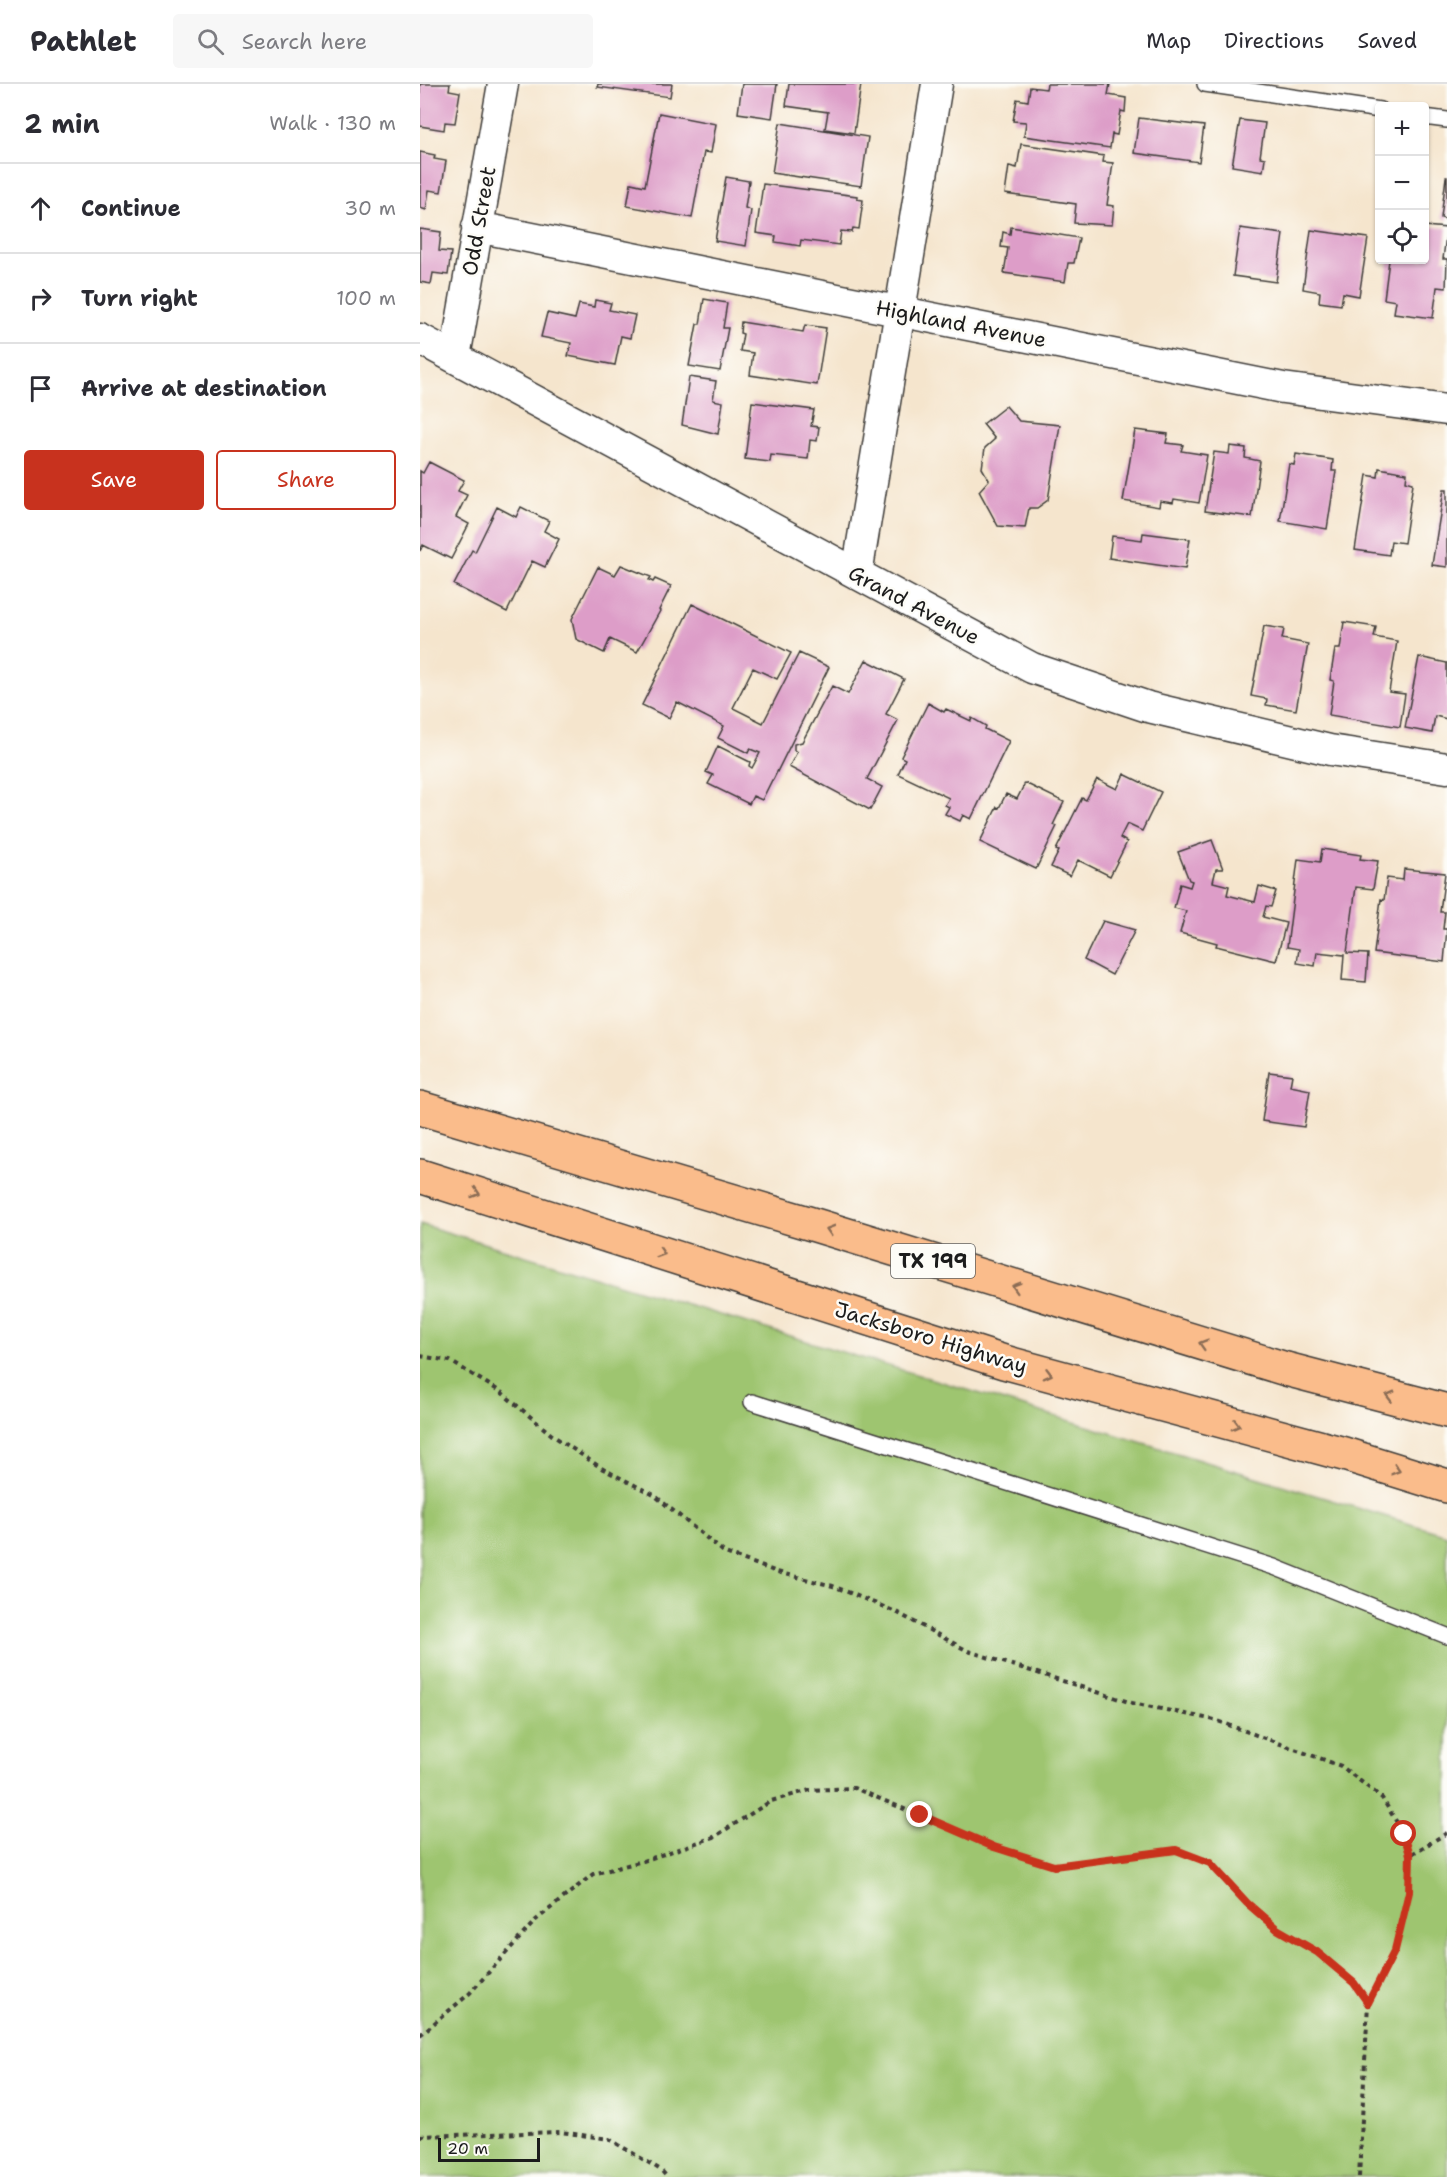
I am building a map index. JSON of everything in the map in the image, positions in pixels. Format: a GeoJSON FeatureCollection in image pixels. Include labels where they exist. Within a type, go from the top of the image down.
{"type":"FeatureCollection","features":[{"type":"Feature","properties":{"kind":"main road","name":"TX 199"},"geometry":{"type":"LineString","coordinates":[[420,1108],[815,1225],[1286,1369],[1447,1411]]}},
{"type":"Feature","properties":{"kind":"main road","name":"Jacksboro Highway"},"geometry":{"type":"LineString","coordinates":[[420,1176],[1004,1362],[1333,1451],[1447,1486]]}},
{"type":"Feature","properties":{"kind":"street","name":"Odd Street"},"geometry":{"type":"LineString","coordinates":[[455,357],[503,84]]}},
{"type":"Feature","properties":{"kind":"street"},"geometry":{"type":"LineString","coordinates":[[856,573],[937,84]]}},
{"type":"Feature","properties":{"kind":"street","name":"Highland Avenue"},"geometry":{"type":"LineString","coordinates":[[477,227],[1283,388],[1447,410]]}},
{"type":"Feature","properties":{"kind":"street","name":"Grand Avenue"},"geometry":{"type":"LineString","coordinates":[[420,339],[1032,668],[1137,704],[1330,750],[1447,768]]}},
{"type":"Feature","properties":{"kind":"lane"},"geometry":{"type":"LineString","coordinates":[[1205,84],[1375,109]]}},
{"type":"Feature","properties":{"kind":"lane"},"geometry":{"type":"LineString","coordinates":[[1429,118],[1447,120]]}},
{"type":"Feature","properties":{"kind":"lane"},"geometry":{"type":"LineString","coordinates":[[752,1402],[1274,1567],[1447,1636]]}},
{"type":"Feature","properties":{"kind":"path"},"geometry":{"type":"LineString","coordinates":[[420,1356],[450,1361],[501,1392],[569,1446],[603,1469],[654,1495],[725,1553],[777,1572],[833,1586],[896,1612],[968,1651],[1132,1703],[1215,1719],[1341,1766],[1382,1798],[1404,1834],[1410,1855],[1409,1892],[1395,1950],[1368,2003],[1359,2177]]}},
{"type":"Feature","properties":{"kind":"path"},"geometry":{"type":"LineString","coordinates":[[420,2035],[469,1994],[536,1920],[593,1874],[642,1861],[714,1837],[771,1801],[810,1790],[854,1788],[994,1847],[1054,1866],[1176,1850],[1210,1863],[1247,1903],[1277,1929],[1317,1952],[1354,1983],[1368,2003]]}},
{"type":"Feature","properties":{"kind":"path"},"geometry":{"type":"LineString","coordinates":[[1410,1855],[1447,1833]]}},
{"type":"Feature","properties":{"kind":"path"},"geometry":{"type":"LineString","coordinates":[[420,2136],[561,2132],[609,2139],[661,2170],[667,2177]]}},
{"type":"Feature","properties":{"kind":"green space"},"geometry":{"type":"Polygon","coordinates":[[[420,1224],[1447,1535],[1447,2177],[420,2177],[420,1224]]]}},
{"type":"Feature","properties":{"kind":"building"},"geometry":{"type":"Polygon","coordinates":[[[420,84],[450,84],[449,90],[460,92],[455,123],[445,122],[444,130],[420,126],[420,84]]]}},
{"type":"Feature","properties":{"kind":"building"},"geometry":{"type":"Polygon","coordinates":[[[598,84],[672,84],[670,97],[597,87],[598,84]]]}},
{"type":"Feature","properties":{"kind":"building"},"geometry":{"type":"Polygon","coordinates":[[[742,84],[777,84],[772,118],[738,113],[742,84]]]}},
{"type":"Feature","properties":{"kind":"building"},"geometry":{"type":"Polygon","coordinates":[[[789,84],[861,84],[854,133],[825,129],[828,112],[786,106],[789,84]]]}},
{"type":"Feature","properties":{"kind":"building"},"geometry":{"type":"Polygon","coordinates":[[[1047,84],[1110,84],[1108,95],[1126,98],[1125,112],[1121,111],[1117,135],[1112,134],[1110,148],[1024,136],[1026,122],[1013,121],[1017,99],[1028,101],[1030,87],[1046,89],[1047,84]]]}},
{"type":"Feature","properties":{"kind":"building"},"geometry":{"type":"Polygon","coordinates":[[[659,113],[716,124],[711,153],[704,152],[692,218],[627,206],[631,183],[645,186],[659,113]]]}},
{"type":"Feature","properties":{"kind":"building"},"geometry":{"type":"Polygon","coordinates":[[[1139,118],[1204,126],[1199,162],[1134,153],[1139,118]]]}},
{"type":"Feature","properties":{"kind":"building"},"geometry":{"type":"Polygon","coordinates":[[[1240,120],[1265,123],[1260,157],[1265,158],[1263,171],[1232,166],[1240,120]]]}},
{"type":"Feature","properties":{"kind":"building"},"geometry":{"type":"Polygon","coordinates":[[[780,123],[868,137],[861,186],[772,173],[780,123]]]}},
{"type":"Feature","properties":{"kind":"building"},"geometry":{"type":"Polygon","coordinates":[[[1021,144],[1104,156],[1103,162],[1113,163],[1107,205],[1114,206],[1112,225],[1074,223],[1076,204],[1005,194],[1009,166],[1017,168],[1021,144]]]}},
{"type":"Feature","properties":{"kind":"building"},"geometry":{"type":"Polygon","coordinates":[[[420,152],[435,155],[434,159],[446,161],[441,192],[429,190],[426,210],[420,208],[420,152]]]}},
{"type":"Feature","properties":{"kind":"building"},"geometry":{"type":"Polygon","coordinates":[[[726,177],[749,181],[745,208],[751,210],[746,246],[715,241],[726,177]]]}},
{"type":"Feature","properties":{"kind":"building"},"geometry":{"type":"Polygon","coordinates":[[[1447,177],[1447,220],[1441,218],[1447,177]]]}},
{"type":"Feature","properties":{"kind":"building"},"geometry":{"type":"Polygon","coordinates":[[[763,184],[857,196],[857,199],[863,200],[859,229],[853,228],[852,232],[841,231],[839,245],[801,240],[800,246],[775,242],[776,236],[756,233],[763,184]]]}},
{"type":"Feature","properties":{"kind":"building"},"geometry":{"type":"Polygon","coordinates":[[[1429,226],[1447,228],[1443,259],[1447,259],[1446,288],[1437,287],[1433,318],[1394,313],[1396,301],[1384,299],[1388,264],[1429,264],[1429,226]]]}},
{"type":"Feature","properties":{"kind":"building"},"geometry":{"type":"Polygon","coordinates":[[[1011,227],[1079,238],[1074,263],[1068,263],[1065,282],[1004,273],[1008,248],[1001,247],[1003,232],[1010,234],[1011,227]]]}},
{"type":"Feature","properties":{"kind":"building"},"geometry":{"type":"Polygon","coordinates":[[[1240,228],[1283,234],[1276,282],[1233,276],[1240,228]]]}},
{"type":"Feature","properties":{"kind":"building"},"geometry":{"type":"Polygon","coordinates":[[[420,229],[441,232],[439,251],[451,252],[448,275],[433,273],[431,284],[420,282],[420,229]]]}},
{"type":"Feature","properties":{"kind":"building"},"geometry":{"type":"Polygon","coordinates":[[[1311,230],[1368,238],[1359,296],[1343,293],[1341,305],[1319,302],[1320,292],[1303,289],[1311,230]]]}},
{"type":"Feature","properties":{"kind":"building"},"geometry":{"type":"Polygon","coordinates":[[[704,299],[727,303],[723,328],[728,328],[720,371],[689,366],[704,299]]]}},
{"type":"Feature","properties":{"kind":"building"},"geometry":{"type":"Polygon","coordinates":[[[595,300],[611,303],[609,310],[635,315],[630,338],[621,336],[615,365],[568,356],[571,343],[541,337],[547,313],[575,319],[579,304],[594,307],[595,300]]]}},
{"type":"Feature","properties":{"kind":"building"},"geometry":{"type":"Polygon","coordinates":[[[741,322],[803,332],[805,325],[826,328],[817,385],[750,375],[753,353],[740,351],[743,334],[740,333],[741,322]]]}},
{"type":"Feature","properties":{"kind":"building"},"geometry":{"type":"Polygon","coordinates":[[[689,377],[716,381],[713,400],[723,402],[718,434],[682,425],[689,377]]]}},
{"type":"Feature","properties":{"kind":"building"},"geometry":{"type":"Polygon","coordinates":[[[752,402],[814,410],[811,426],[819,427],[817,441],[810,440],[808,459],[771,455],[770,462],[745,459],[752,402]]]}},
{"type":"Feature","properties":{"kind":"building"},"geometry":{"type":"Polygon","coordinates":[[[1006,406],[1019,421],[1060,425],[1048,500],[1037,508],[1029,508],[1025,528],[998,526],[979,491],[989,480],[982,468],[985,448],[995,439],[983,424],[1006,406]]]}},
{"type":"Feature","properties":{"kind":"building"},"geometry":{"type":"Polygon","coordinates":[[[1135,430],[1168,434],[1166,443],[1183,445],[1181,451],[1207,455],[1199,503],[1174,499],[1173,503],[1160,501],[1159,507],[1123,501],[1135,430]]]}},
{"type":"Feature","properties":{"kind":"building"},"geometry":{"type":"Polygon","coordinates":[[[1230,446],[1246,448],[1245,458],[1260,461],[1252,517],[1205,511],[1214,452],[1229,454],[1230,446]]]}},
{"type":"Feature","properties":{"kind":"building"},"geometry":{"type":"Polygon","coordinates":[[[1296,454],[1333,460],[1332,471],[1336,471],[1327,529],[1280,521],[1289,464],[1294,465],[1296,454]]]}},
{"type":"Feature","properties":{"kind":"building"},"geometry":{"type":"Polygon","coordinates":[[[429,462],[464,480],[458,491],[467,495],[456,517],[469,524],[451,559],[423,545],[420,551],[420,471],[423,473],[429,462]]]}},
{"type":"Feature","properties":{"kind":"building"},"geometry":{"type":"Polygon","coordinates":[[[1379,468],[1407,473],[1406,481],[1413,483],[1404,543],[1391,541],[1389,555],[1355,550],[1367,475],[1378,477],[1379,468]]]}},
{"type":"Feature","properties":{"kind":"building"},"geometry":{"type":"Polygon","coordinates":[[[1444,489],[1447,489],[1447,567],[1432,565],[1444,489]]]}},
{"type":"Feature","properties":{"kind":"building"},"geometry":{"type":"Polygon","coordinates":[[[497,507],[516,517],[521,507],[549,521],[544,531],[559,539],[545,567],[532,561],[507,612],[454,585],[472,550],[475,552],[497,507]]]}},
{"type":"Feature","properties":{"kind":"building"},"geometry":{"type":"Polygon","coordinates":[[[1143,533],[1190,539],[1185,569],[1109,558],[1112,536],[1142,540],[1143,533]]]}},
{"type":"Feature","properties":{"kind":"building"},"geometry":{"type":"Polygon","coordinates":[[[621,565],[651,577],[649,580],[653,582],[655,579],[671,586],[637,652],[610,639],[604,653],[576,639],[572,619],[598,567],[615,575],[621,565]]]}},
{"type":"Feature","properties":{"kind":"building"},"geometry":{"type":"Polygon","coordinates":[[[692,604],[791,653],[777,679],[753,668],[733,708],[763,723],[799,653],[829,667],[762,800],[753,796],[749,804],[708,784],[713,775],[706,772],[718,746],[750,762],[749,766],[752,768],[760,753],[750,749],[748,753],[718,738],[724,726],[677,702],[669,718],[642,705],[692,604]]]}},
{"type":"Feature","properties":{"kind":"building"},"geometry":{"type":"Polygon","coordinates":[[[1344,622],[1376,627],[1374,637],[1397,641],[1389,692],[1405,694],[1400,727],[1329,715],[1334,681],[1330,680],[1335,649],[1340,649],[1344,622]]]}},
{"type":"Feature","properties":{"kind":"building"},"geometry":{"type":"Polygon","coordinates":[[[1264,626],[1284,629],[1282,639],[1308,644],[1296,710],[1266,705],[1267,699],[1251,696],[1264,626]]]}},
{"type":"Feature","properties":{"kind":"building"},"geometry":{"type":"Polygon","coordinates":[[[1419,657],[1447,663],[1447,719],[1435,716],[1432,733],[1405,728],[1419,657]]]}},
{"type":"Feature","properties":{"kind":"building"},"geometry":{"type":"Polygon","coordinates":[[[866,660],[904,679],[886,714],[898,720],[867,779],[882,787],[870,810],[789,767],[797,752],[794,750],[794,744],[802,742],[832,686],[848,694],[866,660]]]}},
{"type":"Feature","properties":{"kind":"building"},"geometry":{"type":"Polygon","coordinates":[[[928,703],[944,712],[946,709],[971,721],[972,718],[986,726],[985,729],[1009,741],[971,819],[963,815],[960,821],[945,814],[949,807],[945,805],[949,798],[898,774],[905,759],[901,757],[928,703]]]}},
{"type":"Feature","properties":{"kind":"building"},"geometry":{"type":"Polygon","coordinates":[[[1124,774],[1161,792],[1142,831],[1127,824],[1120,838],[1127,842],[1110,876],[1078,860],[1070,876],[1051,867],[1059,851],[1056,850],[1082,798],[1086,800],[1097,779],[1117,789],[1124,774]]]}},
{"type":"Feature","properties":{"kind":"building"},"geometry":{"type":"Polygon","coordinates":[[[1025,783],[1064,802],[1053,825],[1057,826],[1036,869],[980,842],[1006,794],[1017,799],[1025,783]]]}},
{"type":"Feature","properties":{"kind":"building"},"geometry":{"type":"Polygon","coordinates":[[[1212,840],[1223,869],[1216,869],[1213,882],[1229,886],[1227,895],[1255,902],[1259,886],[1276,891],[1271,907],[1266,906],[1263,917],[1286,923],[1276,961],[1216,946],[1217,943],[1180,933],[1186,911],[1174,908],[1180,884],[1190,887],[1192,881],[1189,880],[1178,852],[1212,840]]]}},
{"type":"Feature","properties":{"kind":"building"},"geometry":{"type":"Polygon","coordinates":[[[1322,849],[1361,855],[1360,859],[1378,861],[1373,889],[1356,887],[1347,953],[1368,954],[1366,982],[1342,980],[1344,955],[1317,952],[1315,966],[1297,963],[1299,949],[1287,947],[1298,859],[1320,862],[1322,849]]]}},
{"type":"Feature","properties":{"kind":"building"},"geometry":{"type":"Polygon","coordinates":[[[1404,869],[1445,873],[1440,912],[1445,912],[1443,929],[1447,929],[1444,962],[1374,953],[1381,899],[1384,900],[1387,878],[1403,880],[1404,869]]]}},
{"type":"Feature","properties":{"kind":"building"},"geometry":{"type":"Polygon","coordinates":[[[1103,921],[1135,930],[1112,975],[1084,960],[1103,921]]]}},
{"type":"Feature","properties":{"kind":"building"},"geometry":{"type":"Polygon","coordinates":[[[1269,1072],[1292,1075],[1290,1086],[1310,1090],[1304,1127],[1262,1121],[1269,1072]]]}},
{"type":"Feature","properties":{"kind":"route"},"geometry":{"type":"LineString","coordinates":[[920,1815],[994,1847],[1054,1866],[1176,1850],[1210,1863],[1247,1903],[1277,1929],[1317,1952],[1354,1983],[1368,2003],[1395,1950],[1409,1892],[1410,1855],[1404,1834]]}}]}
